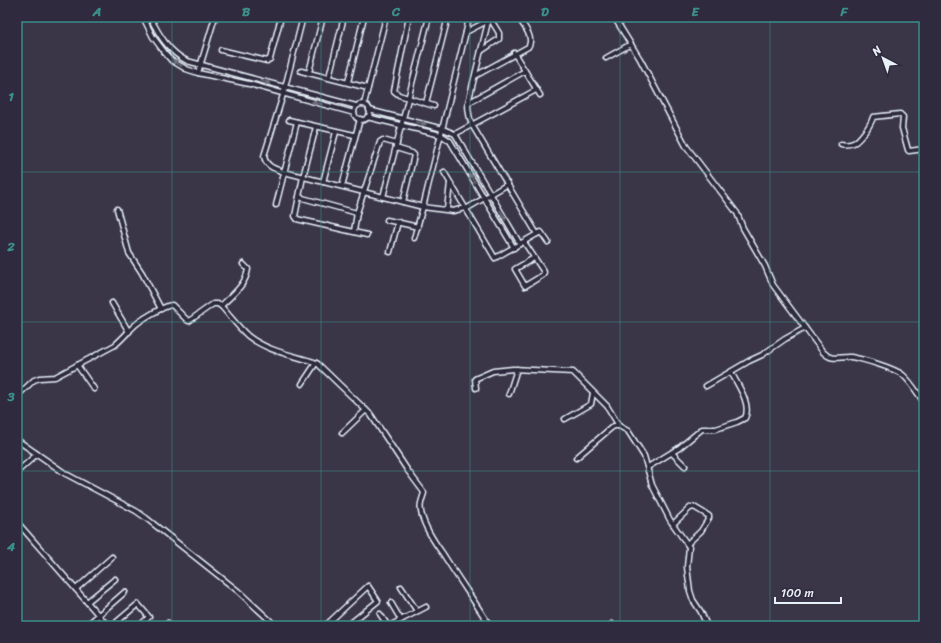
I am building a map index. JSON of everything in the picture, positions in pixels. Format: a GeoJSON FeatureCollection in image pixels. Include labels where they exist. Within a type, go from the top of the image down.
{"type":"FeatureCollection","features":[{"type":"Feature","properties":{"kind":"street"},"geometry":{"type":"LineString","coordinates":[[143,17],[153,37],[165,54],[178,64],[198,73],[249,84],[354,114],[360,119]]}},
{"type":"Feature","properties":{"kind":"street"},"geometry":{"type":"LineString","coordinates":[[150,17],[159,34],[173,52],[187,61],[356,106],[364,104]]}},
{"type":"Feature","properties":{"kind":"street"},"geometry":{"type":"LineString","coordinates":[[198,73],[215,17]]}},
{"type":"Feature","properties":{"kind":"street"},"geometry":{"type":"LineString","coordinates":[[221,50],[267,61],[270,59],[281,17]]}},
{"type":"Feature","properties":{"kind":"street"},"geometry":{"type":"LineString","coordinates":[[303,17],[284,95],[264,156],[269,166],[284,172],[423,207],[454,210],[466,209],[508,184]]}},
{"type":"Feature","properties":{"kind":"street"},"geometry":{"type":"LineString","coordinates":[[309,72],[323,17]]}},
{"type":"Feature","properties":{"kind":"street"},"geometry":{"type":"LineString","coordinates":[[329,77],[344,17]]}},
{"type":"Feature","properties":{"kind":"street"},"geometry":{"type":"LineString","coordinates":[[348,82],[364,17]]}},
{"type":"Feature","properties":{"kind":"street"},"geometry":{"type":"LineString","coordinates":[[364,104],[386,17]]}},
{"type":"Feature","properties":{"kind":"street"},"geometry":{"type":"LineString","coordinates":[[409,17],[394,91],[434,106]]}},
{"type":"Feature","properties":{"kind":"street"},"geometry":{"type":"LineString","coordinates":[[383,197],[397,146],[428,17]]}},
{"type":"Feature","properties":{"kind":"street"},"geometry":{"type":"LineString","coordinates":[[426,103],[448,17]]}},
{"type":"Feature","properties":{"kind":"street"},"geometry":{"type":"LineString","coordinates":[[414,238],[441,135],[469,17]]}},
{"type":"Feature","properties":{"kind":"street"},"geometry":{"type":"LineString","coordinates":[[475,76],[514,53],[528,47],[531,40],[518,17]]}},
{"type":"Feature","properties":{"kind":"street"},"geometry":{"type":"LineString","coordinates":[[614,17],[631,44],[683,141],[695,160],[737,213],[743,228],[765,266],[773,285],[822,352],[828,357],[850,357],[900,372],[910,382],[924,402]]}},
{"type":"Feature","properties":{"kind":"street"},"geometry":{"type":"LineString","coordinates":[[466,32],[492,19]]}},
{"type":"Feature","properties":{"kind":"street"},"geometry":{"type":"LineString","coordinates":[[492,19],[481,51],[468,103],[468,110],[472,124],[537,234]]}},
{"type":"Feature","properties":{"kind":"street"},"geometry":{"type":"LineString","coordinates":[[481,51],[499,39],[499,33],[492,19]]}},
{"type":"Feature","properties":{"kind":"street"},"geometry":{"type":"LineString","coordinates":[[606,58],[631,44]]}},
{"type":"Feature","properties":{"kind":"street"},"geometry":{"type":"LineString","coordinates":[[514,53],[540,95]]}},
{"type":"Feature","properties":{"kind":"street"},"geometry":{"type":"LineString","coordinates":[[302,71],[368,88]]}},
{"type":"Feature","properties":{"kind":"street"},"geometry":{"type":"LineString","coordinates":[[468,103],[525,71]]}},
{"type":"Feature","properties":{"kind":"street"},"geometry":{"type":"LineString","coordinates":[[455,134],[536,90]]}},
{"type":"Feature","properties":{"kind":"street"},"geometry":{"type":"LineString","coordinates":[[364,104],[369,110],[442,129],[455,134],[522,243],[534,258],[544,272],[543,275],[525,286],[515,269],[534,258]]}},
{"type":"Feature","properties":{"kind":"street"},"geometry":{"type":"LineString","coordinates":[[354,114],[356,106]]}},
{"type":"Feature","properties":{"kind":"street"},"geometry":{"type":"LineString","coordinates":[[367,117],[369,110]]}},
{"type":"Feature","properties":{"kind":"street"},"geometry":{"type":"LineString","coordinates":[[841,144],[846,145],[857,142],[872,123],[874,117],[900,114],[903,117],[902,128],[908,150],[924,149]]}},
{"type":"Feature","properties":{"kind":"street"},"geometry":{"type":"LineString","coordinates":[[360,119],[367,117],[441,135],[450,141],[514,248]]}},
{"type":"Feature","properties":{"kind":"street"},"geometry":{"type":"LineString","coordinates":[[342,186],[354,136],[360,119]]}},
{"type":"Feature","properties":{"kind":"street"},"geometry":{"type":"LineString","coordinates":[[289,120],[354,136]]}},
{"type":"Feature","properties":{"kind":"street"},"geometry":{"type":"LineString","coordinates":[[276,205],[297,122]]}},
{"type":"Feature","properties":{"kind":"street"},"geometry":{"type":"LineString","coordinates":[[316,127],[295,216],[297,219],[367,235]]}},
{"type":"Feature","properties":{"kind":"street"},"geometry":{"type":"LineString","coordinates":[[323,182],[336,132]]}},
{"type":"Feature","properties":{"kind":"street"},"geometry":{"type":"LineString","coordinates":[[354,232],[357,213],[380,142],[383,140],[414,155],[403,202]]}},
{"type":"Feature","properties":{"kind":"street"},"geometry":{"type":"LineString","coordinates":[[444,172],[496,258],[541,232],[548,242]]}},
{"type":"Feature","properties":{"kind":"street"},"geometry":{"type":"LineString","coordinates":[[447,209],[450,183]]}},
{"type":"Feature","properties":{"kind":"street"},"geometry":{"type":"LineString","coordinates":[[299,197],[357,213]]}},
{"type":"Feature","properties":{"kind":"street"},"geometry":{"type":"LineString","coordinates":[[117,209],[129,253],[142,273],[160,309]]}},
{"type":"Feature","properties":{"kind":"street"},"geometry":{"type":"LineString","coordinates":[[387,220],[418,227]]}},
{"type":"Feature","properties":{"kind":"street"},"geometry":{"type":"LineString","coordinates":[[390,252],[398,222]]}},
{"type":"Feature","properties":{"kind":"street"},"geometry":{"type":"LineString","coordinates":[[221,306],[244,281],[248,269],[243,264]]}},
{"type":"Feature","properties":{"kind":"street"},"geometry":{"type":"LineString","coordinates":[[112,303],[129,332]]}},
{"type":"Feature","properties":{"kind":"street"},"geometry":{"type":"LineString","coordinates":[[17,396],[34,380],[55,377],[115,344],[136,325],[160,309],[172,306],[189,321],[213,304],[218,304],[248,335],[256,341],[273,349],[316,363],[374,419],[408,471],[423,490],[424,493],[420,501],[420,505],[426,526],[438,547],[490,626]]}},
{"type":"Feature","properties":{"kind":"street"},"geometry":{"type":"LineString","coordinates":[[706,386],[762,355],[785,339],[805,328]]}},
{"type":"Feature","properties":{"kind":"street"},"geometry":{"type":"LineString","coordinates":[[302,384],[316,363]]}},
{"type":"Feature","properties":{"kind":"street"},"geometry":{"type":"LineString","coordinates":[[77,365],[94,389]]}},
{"type":"Feature","properties":{"kind":"street"},"geometry":{"type":"LineString","coordinates":[[509,394],[517,369]]}},
{"type":"Feature","properties":{"kind":"street"},"geometry":{"type":"LineString","coordinates":[[476,388],[475,380],[478,377],[493,371],[517,369],[573,372],[607,406],[619,426],[628,431],[644,456],[655,490],[673,524],[689,547],[687,567],[690,591],[693,600],[701,612],[707,626]]}},
{"type":"Feature","properties":{"kind":"street"},"geometry":{"type":"LineString","coordinates":[[648,467],[688,442],[702,429],[716,429],[745,418],[747,411],[745,403],[731,372]]}},
{"type":"Feature","properties":{"kind":"street"},"geometry":{"type":"LineString","coordinates":[[565,419],[591,404],[593,393]]}},
{"type":"Feature","properties":{"kind":"street"},"geometry":{"type":"LineString","coordinates":[[342,433],[366,410]]}},
{"type":"Feature","properties":{"kind":"street"},"geometry":{"type":"LineString","coordinates":[[576,458],[611,428],[614,426],[619,426]]}},
{"type":"Feature","properties":{"kind":"street"},"geometry":{"type":"LineString","coordinates":[[17,440],[66,474],[136,511],[146,518],[238,591],[276,626]]}},
{"type":"Feature","properties":{"kind":"street"},"geometry":{"type":"LineString","coordinates":[[672,453],[685,466]]}},
{"type":"Feature","properties":{"kind":"street"},"geometry":{"type":"LineString","coordinates":[[17,472],[37,454]]}},
{"type":"Feature","properties":{"kind":"street"},"geometry":{"type":"LineString","coordinates":[[673,524],[694,506],[709,516],[701,531],[687,544]]}},
{"type":"Feature","properties":{"kind":"street"},"geometry":{"type":"LineString","coordinates":[[17,522],[108,626]]}},
{"type":"Feature","properties":{"kind":"street"},"geometry":{"type":"LineString","coordinates":[[76,589],[112,557]]}},
{"type":"Feature","properties":{"kind":"street"},"geometry":{"type":"LineString","coordinates":[[87,602],[115,579]]}},
{"type":"Feature","properties":{"kind":"street"},"geometry":{"type":"LineString","coordinates":[[325,626],[368,586],[378,601],[347,626]]}},
{"type":"Feature","properties":{"kind":"street"},"geometry":{"type":"LineString","coordinates":[[401,587],[417,611]]}},
{"type":"Feature","properties":{"kind":"street"},"geometry":{"type":"LineString","coordinates":[[86,626],[125,592]]}},
{"type":"Feature","properties":{"kind":"street"},"geometry":{"type":"LineString","coordinates":[[391,603],[400,620]]}},
{"type":"Feature","properties":{"kind":"street"},"geometry":{"type":"LineString","coordinates":[[112,626],[138,604],[149,617],[139,626]]}},
{"type":"Feature","properties":{"kind":"street"},"geometry":{"type":"LineString","coordinates":[[380,614],[389,626],[426,606]]}}]}
